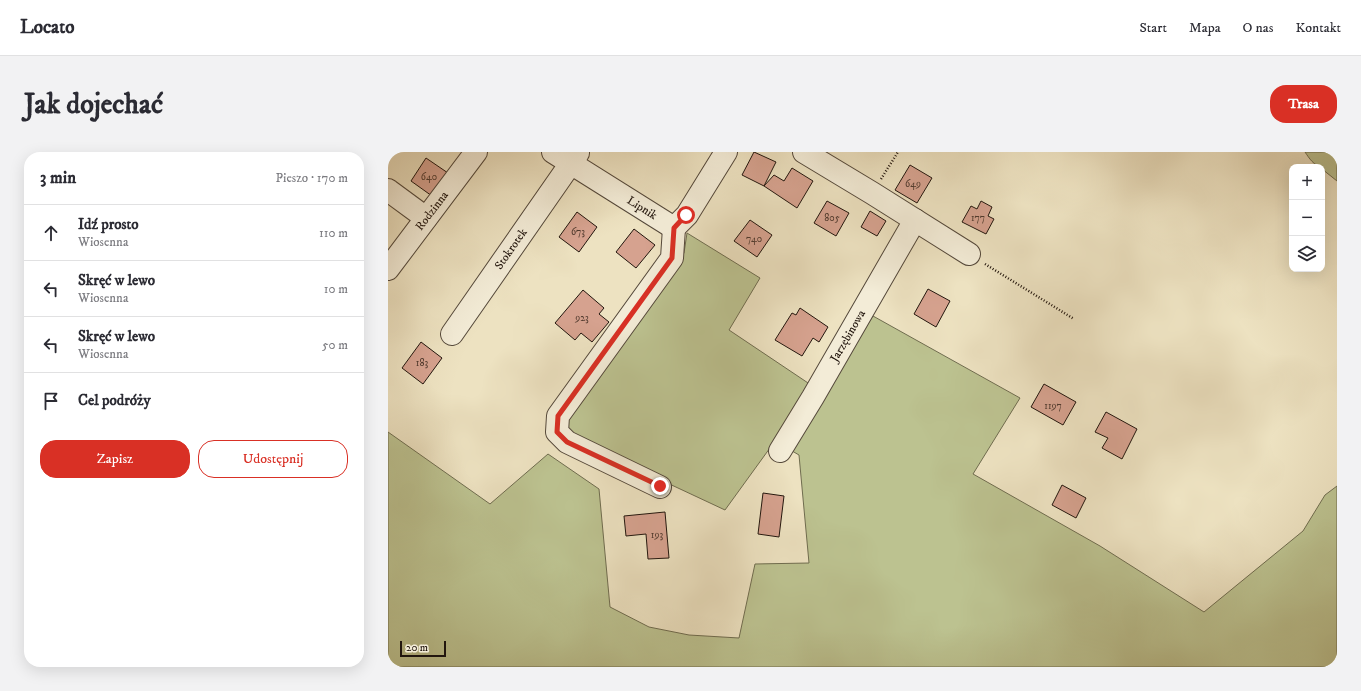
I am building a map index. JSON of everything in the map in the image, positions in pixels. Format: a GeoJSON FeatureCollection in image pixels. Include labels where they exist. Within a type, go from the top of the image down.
{"type":"FeatureCollection","features":[{"type":"Feature","properties":{"kind":"street","name":"Rodzinna"},"geometry":{"type":"LineString","coordinates":[[388,269],[476,152]]}},
{"type":"Feature","properties":{"kind":"street","name":"Lipnik"},"geometry":{"type":"LineString","coordinates":[[553,152],[575,158],[674,228]]}},
{"type":"Feature","properties":{"kind":"street"},"geometry":{"type":"LineString","coordinates":[[660,486],[567,442],[557,432],[558,416],[672,258],[674,228],[686,215],[726,152]]}},
{"type":"Feature","properties":{"kind":"street"},"geometry":{"type":"LineString","coordinates":[[804,152],[969,254]]}},
{"type":"Feature","properties":{"kind":"street","name":"Stokrotek"},"geometry":{"type":"LineString","coordinates":[[452,334],[575,158]]}},
{"type":"Feature","properties":{"kind":"street"},"geometry":{"type":"LineString","coordinates":[[388,190],[426,218]]}},
{"type":"Feature","properties":{"kind":"street","name":"Jarzębinowa"},"geometry":{"type":"LineString","coordinates":[[780,451],[813,398],[915,220]]}},
{"type":"Feature","properties":{"kind":"path"},"geometry":{"type":"LineString","coordinates":[[872,193],[898,152]]}},
{"type":"Feature","properties":{"kind":"path"},"geometry":{"type":"LineString","coordinates":[[969,254],[1074,320]]}},
{"type":"Feature","properties":{"kind":"green space"},"geometry":{"type":"Polygon","coordinates":[[[1305,152],[1337,152],[1337,181],[1325,171],[1325,164],[1316,164],[1305,152]]]}},
{"type":"Feature","properties":{"kind":"green space"},"geometry":{"type":"Polygon","coordinates":[[[687,233],[760,278],[729,330],[823,393],[873,316],[1020,398],[973,474],[1100,546],[1204,612],[1303,531],[1325,495],[1337,486],[1337,667],[388,667],[388,432],[490,504],[548,454],[599,489],[610,607],[649,627],[689,635],[739,638],[755,564],[809,563],[799,455],[775,441],[725,510],[569,437],[566,424],[684,253],[687,233]]]}},
{"type":"Feature","properties":{"kind":"building"},"geometry":{"type":"Polygon","coordinates":[[[754,152],[776,162],[764,186],[742,175],[754,152]]]}},
{"type":"Feature","properties":{"kind":"building"},"geometry":{"type":"Polygon","coordinates":[[[426,158],[448,173],[432,196],[411,181],[426,158]]]}},
{"type":"Feature","properties":{"kind":"building"},"geometry":{"type":"Polygon","coordinates":[[[910,165],[932,178],[917,203],[895,190],[910,165]]]}},
{"type":"Feature","properties":{"kind":"building"},"geometry":{"type":"Polygon","coordinates":[[[792,168],[813,181],[797,208],[764,186],[774,175],[784,181],[792,168]]]}},
{"type":"Feature","properties":{"kind":"building"},"geometry":{"type":"Polygon","coordinates":[[[827,201],[849,213],[836,236],[814,223],[827,201]]]}},
{"type":"Feature","properties":{"kind":"building"},"geometry":{"type":"Polygon","coordinates":[[[981,201],[992,207],[988,216],[994,219],[986,234],[962,222],[971,206],[977,209],[981,201]]]}},
{"type":"Feature","properties":{"kind":"building"},"geometry":{"type":"Polygon","coordinates":[[[870,211],[886,221],[877,236],[861,227],[870,211]]]}},
{"type":"Feature","properties":{"kind":"building"},"geometry":{"type":"Polygon","coordinates":[[[577,212],[597,227],[579,252],[559,237],[577,212]]]}},
{"type":"Feature","properties":{"kind":"building"},"geometry":{"type":"Polygon","coordinates":[[[750,220],[772,235],[757,257],[734,241],[750,220]]]}},
{"type":"Feature","properties":{"kind":"building"},"geometry":{"type":"Polygon","coordinates":[[[634,229],[655,245],[636,268],[616,252],[634,229]]]}},
{"type":"Feature","properties":{"kind":"building"},"geometry":{"type":"Polygon","coordinates":[[[928,289],[950,301],[936,327],[914,314],[928,289]]]}},
{"type":"Feature","properties":{"kind":"building"},"geometry":{"type":"Polygon","coordinates":[[[583,290],[604,308],[599,314],[609,322],[592,342],[581,333],[575,340],[555,323],[583,290]]]}},
{"type":"Feature","properties":{"kind":"building"},"geometry":{"type":"Polygon","coordinates":[[[800,308],[828,327],[819,342],[813,338],[802,356],[775,340],[792,313],[796,315],[800,308]]]}},
{"type":"Feature","properties":{"kind":"building"},"geometry":{"type":"Polygon","coordinates":[[[421,342],[442,358],[423,384],[402,368],[421,342]]]}},
{"type":"Feature","properties":{"kind":"building"},"geometry":{"type":"Polygon","coordinates":[[[1044,384],[1076,402],[1063,425],[1031,407],[1044,384]]]}},
{"type":"Feature","properties":{"kind":"building"},"geometry":{"type":"Polygon","coordinates":[[[1106,412],[1137,429],[1122,459],[1102,448],[1108,438],[1095,432],[1106,412]]]}},
{"type":"Feature","properties":{"kind":"building"},"geometry":{"type":"Polygon","coordinates":[[[1062,485],[1086,498],[1076,518],[1052,505],[1062,485]]]}},
{"type":"Feature","properties":{"kind":"building"},"geometry":{"type":"Polygon","coordinates":[[[763,493],[784,496],[779,537],[758,534],[763,493]]]}},
{"type":"Feature","properties":{"kind":"building"},"geometry":{"type":"Polygon","coordinates":[[[665,512],[669,558],[648,559],[646,534],[626,536],[624,516],[665,512]]]}},
{"type":"Feature","properties":{"kind":"route"},"geometry":{"type":"LineString","coordinates":[[660,486],[567,442],[557,432],[558,416],[672,258],[674,228],[686,215]]}}]}
